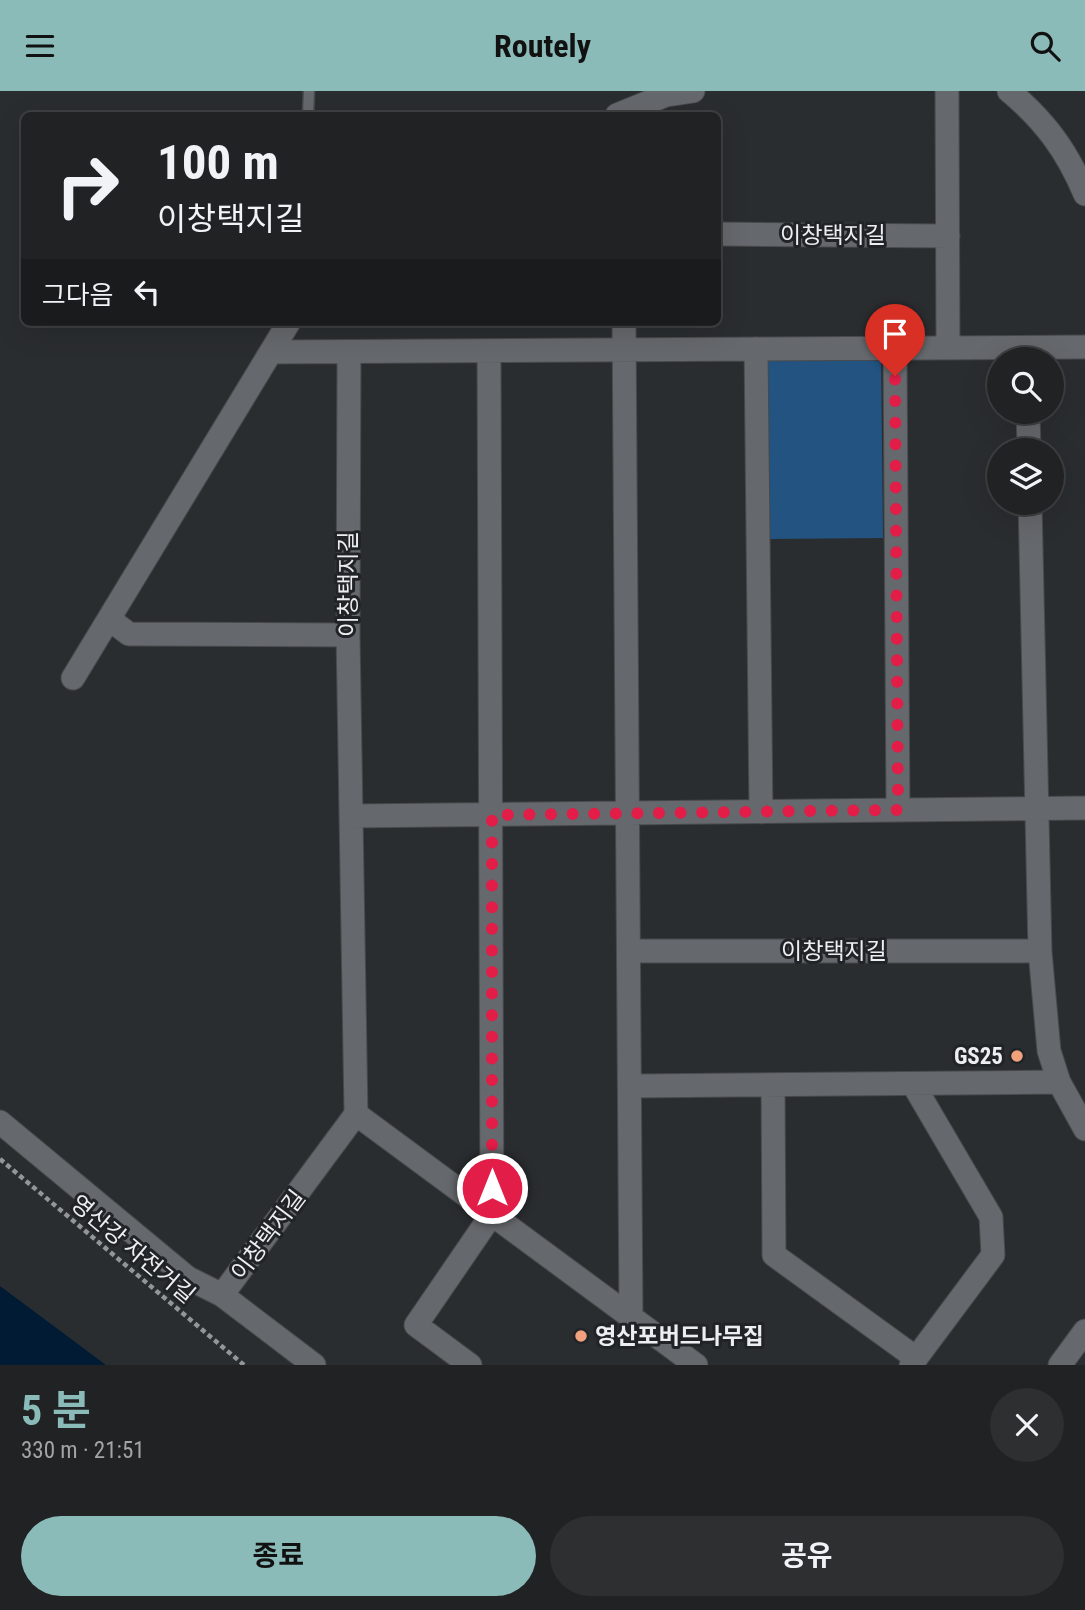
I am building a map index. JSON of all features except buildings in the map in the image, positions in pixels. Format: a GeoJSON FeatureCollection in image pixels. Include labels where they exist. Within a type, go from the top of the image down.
{"type":"FeatureCollection","features":[{"type":"Feature","properties":{"kind":"street"},"geometry":{"type":"LineString","coordinates":[[947,91],[948,348]]}},
{"type":"Feature","properties":{"kind":"street"},"geometry":{"type":"LineString","coordinates":[[1009,91],[1042,120],[1058,139],[1085,194]]}},
{"type":"Feature","properties":{"kind":"street"},"geometry":{"type":"LineString","coordinates":[[625,112],[681,92]]}},
{"type":"Feature","properties":{"kind":"street","name":"이창택지길"},"geometry":{"type":"LineString","coordinates":[[721,234],[948,236]]}},
{"type":"Feature","properties":{"kind":"street"},"geometry":{"type":"LineString","coordinates":[[73,678],[287,326]]}},
{"type":"Feature","properties":{"kind":"street"},"geometry":{"type":"LineString","coordinates":[[624,326],[632,1086],[631,1317]]}},
{"type":"Feature","properties":{"kind":"street"},"geometry":{"type":"LineString","coordinates":[[1064,349],[1085,347]]}},
{"type":"Feature","properties":{"kind":"street"},"geometry":{"type":"LineString","coordinates":[[895,348],[898,810]]}},
{"type":"Feature","properties":{"kind":"street"},"geometry":{"type":"LineString","coordinates":[[271,352],[895,348],[987,350]]}},
{"type":"Feature","properties":{"kind":"street"},"geometry":{"type":"LineString","coordinates":[[756,349],[761,812]]}},
{"type":"Feature","properties":{"kind":"street","name":"이창택지길"},"geometry":{"type":"LineString","coordinates":[[314,1365],[222,1295],[356,1114],[348,635],[349,352]]}},
{"type":"Feature","properties":{"kind":"street"},"geometry":{"type":"LineString","coordinates":[[470,1365],[416,1325],[492,1214],[489,352]]}},
{"type":"Feature","properties":{"kind":"street"},"geometry":{"type":"LineString","coordinates":[[1030,515],[1034,809],[1040,951],[1049,1051],[1059,1082],[1085,1129]]}},
{"type":"Feature","properties":{"kind":"street"},"geometry":{"type":"LineString","coordinates":[[109,619],[129,634],[348,635]]}},
{"type":"Feature","properties":{"kind":"street"},"geometry":{"type":"LineString","coordinates":[[351,816],[1085,808]]}},
{"type":"Feature","properties":{"kind":"street","name":"이창택지길"},"geometry":{"type":"LineString","coordinates":[[629,951],[1040,951]]}},
{"type":"Feature","properties":{"kind":"street"},"geometry":{"type":"LineString","coordinates":[[632,1086],[1059,1082]]}},
{"type":"Feature","properties":{"kind":"street"},"geometry":{"type":"LineString","coordinates":[[773,1085],[774,1255],[913,1362],[993,1255],[991,1217],[913,1084]]}},
{"type":"Feature","properties":{"kind":"street"},"geometry":{"type":"LineString","coordinates":[[356,1114],[696,1365]]}},
{"type":"Feature","properties":{"kind":"street"},"geometry":{"type":"LineString","coordinates":[[0,1122],[188,1278],[222,1295]]}},
{"type":"Feature","properties":{"kind":"street"},"geometry":{"type":"LineString","coordinates":[[1060,1365],[1085,1331]]}},
{"type":"Feature","properties":{"kind":"lane"},"geometry":{"type":"LineString","coordinates":[[308,112],[309,91]]}},
{"type":"Feature","properties":{"kind":"path","name":"영산강 자전거길"},"geometry":{"type":"LineString","coordinates":[[0,1159],[244,1365]]}},
{"type":"Feature","properties":{"kind":"shaded area"},"geometry":{"type":"Polygon","coordinates":[[[881,357],[883,538],[769,539],[767,358],[881,357]]]}},
{"type":"Feature","properties":{"kind":"shaded area"},"geometry":{"type":"Polygon","coordinates":[[[0,1286],[106,1365],[0,1365],[0,1286]]]}},
{"type":"Feature","properties":{"kind":"place","name":"GS25"},"geometry":{"type":"Point","coordinates":[1017,1056]}},
{"type":"Feature","properties":{"kind":"place","name":"영산포버드나무집"},"geometry":{"type":"Point","coordinates":[581,1336]}},
{"type":"Feature","properties":{"kind":"route"},"geometry":{"type":"LineString","coordinates":[[492,1188],[492,815],[898,810],[895,376]]}}]}
